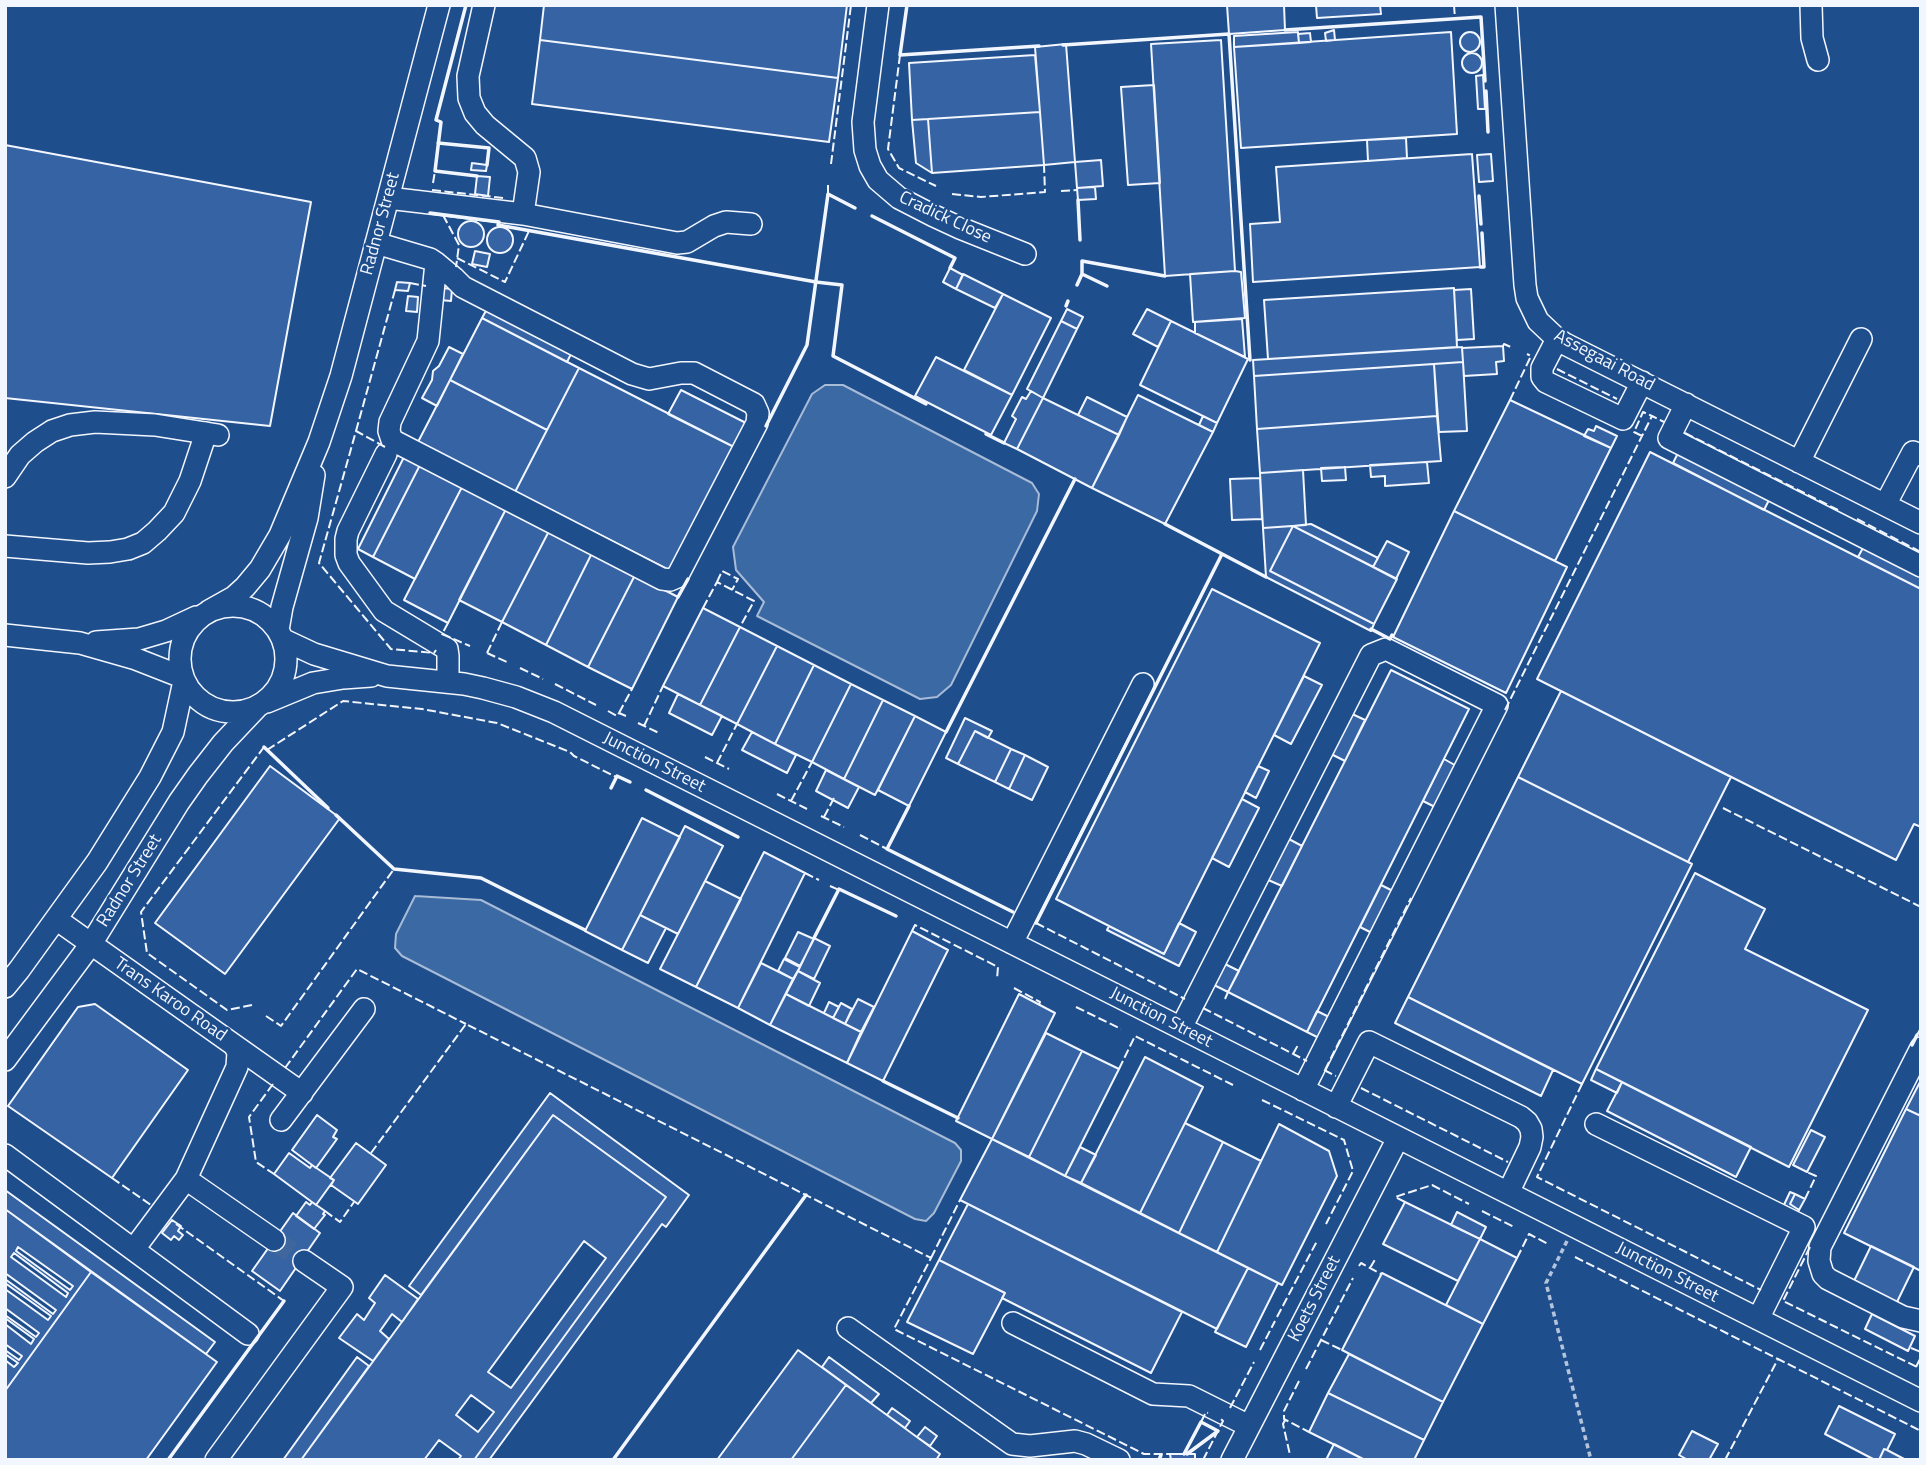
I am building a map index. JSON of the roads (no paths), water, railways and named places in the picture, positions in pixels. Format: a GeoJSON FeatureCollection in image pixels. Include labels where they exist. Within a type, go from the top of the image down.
{"type":"FeatureCollection","features":[{"type":"Feature","properties":{"kind":"street","name":"Radnor Street"},"geometry":{"type":"LineString","coordinates":[[207,612],[234,597],[260,569],[280,535],[319,442],[341,376],[439,5]]}},
{"type":"Feature","properties":{"kind":"street"},"geometry":{"type":"LineString","coordinates":[[484,5],[468,76],[469,98],[475,113],[485,125],[525,158],[528,172],[523,214]]}},
{"type":"Feature","properties":{"kind":"street","name":"Cradick Close"},"geometry":{"type":"LineString","coordinates":[[878,5],[863,122],[865,150],[878,180],[899,198],[932,215],[1025,254]]}},
{"type":"Feature","properties":{"kind":"street"},"geometry":{"type":"LineString","coordinates":[[1489,5],[1496,5]]}},
{"type":"Feature","properties":{"kind":"street","name":"Assegaai Road"},"geometry":{"type":"LineString","coordinates":[[1506,5],[1525,285],[1527,298],[1538,321],[1557,339],[1921,523]]}},
{"type":"Feature","properties":{"kind":"street"},"geometry":{"type":"LineString","coordinates":[[1811,5],[1812,38],[1818,60]]}},
{"type":"Feature","properties":{"kind":"street"},"geometry":{"type":"LineString","coordinates":[[388,198],[523,214],[677,243],[693,239],[726,222],[751,224]]}},
{"type":"Feature","properties":{"kind":"street"},"geometry":{"type":"LineString","coordinates":[[376,243],[422,256],[436,263],[463,287],[632,374],[649,379],[694,373],[754,404],[758,412],[757,423],[677,577],[662,579],[393,440],[389,431],[390,422],[428,341],[436,263]]}},
{"type":"Feature","properties":{"kind":"street"},"geometry":{"type":"LineString","coordinates":[[1799,462],[1861,338]]}},
{"type":"Feature","properties":{"kind":"street"},"geometry":{"type":"LineString","coordinates":[[1557,339],[1542,368],[1542,377],[1546,382],[1623,419],[1642,382]]}},
{"type":"Feature","properties":{"kind":"street"},"geometry":{"type":"LineString","coordinates":[[1686,404],[1669,438],[1921,566]]}},
{"type":"Feature","properties":{"kind":"street"},"geometry":{"type":"LineString","coordinates":[[5,477],[20,455],[35,442],[52,431],[71,425],[95,422],[155,425],[212,434],[174,513],[143,543],[119,551],[88,553],[5,546]]}},
{"type":"Feature","properties":{"kind":"street","name":"Radnor Street"},"geometry":{"type":"LineString","coordinates":[[280,635],[282,607],[307,518],[319,442]]}},
{"type":"Feature","properties":{"kind":"street"},"geometry":{"type":"LineString","coordinates":[[1885,505],[1913,452],[1921,455]]}},
{"type":"Feature","properties":{"kind":"street"},"geometry":{"type":"LineString","coordinates":[[386,454],[348,531],[346,555],[384,611],[447,649],[448,682]]}},
{"type":"Feature","properties":{"kind":"street"},"geometry":{"type":"LineString","coordinates":[[1841,526],[1859,492]]}},
{"type":"Feature","properties":{"kind":"street"},"geometry":{"type":"LineString","coordinates":[[80,643],[139,639],[166,631],[207,612],[221,607],[247,607],[270,620],[280,635],[285,650],[285,672],[275,692],[260,705],[237,712],[216,710],[202,704],[191,694],[183,679],[179,659],[182,641],[191,625],[207,612]]}},
{"type":"Feature","properties":{"kind":"street"},"geometry":{"type":"LineString","coordinates":[[5,635],[80,643],[136,659],[183,679]]}},
{"type":"Feature","properties":{"kind":"street","name":"Junction Street"},"geometry":{"type":"LineString","coordinates":[[280,635],[314,653],[387,676]]}},
{"type":"Feature","properties":{"kind":"street"},"geometry":{"type":"LineString","coordinates":[[1181,1028],[1371,655],[1385,649],[1497,705],[1303,1090]]}},
{"type":"Feature","properties":{"kind":"street","name":"Junction Street"},"geometry":{"type":"LineString","coordinates":[[260,705],[313,683],[343,678],[387,676],[448,682],[501,692],[554,712],[1921,1401]]}},
{"type":"Feature","properties":{"kind":"street"},"geometry":{"type":"LineString","coordinates":[[5,987],[97,862],[164,753],[178,717],[183,679]]}},
{"type":"Feature","properties":{"kind":"street"},"geometry":{"type":"LineString","coordinates":[[1012,943],[1143,684]]}},
{"type":"Feature","properties":{"kind":"street","name":"Radnor Street"},"geometry":{"type":"LineString","coordinates":[[5,1059],[90,944],[198,775],[223,743],[260,705]]}},
{"type":"Feature","properties":{"kind":"street","name":"Trans Karoo Road"},"geometry":{"type":"LineString","coordinates":[[56,919],[234,1045],[239,1057],[237,1067],[186,1179],[134,1249]]}},
{"type":"Feature","properties":{"kind":"street"},"geometry":{"type":"LineString","coordinates":[[281,1121],[364,1009]]}},
{"type":"Feature","properties":{"kind":"street"},"geometry":{"type":"LineString","coordinates":[[1336,1107],[1369,1042],[1521,1117],[1531,1129],[1532,1137],[1530,1147],[1508,1193]]}},
{"type":"Feature","properties":{"kind":"street"},"geometry":{"type":"LineString","coordinates":[[234,1045],[302,1093]]}},
{"type":"Feature","properties":{"kind":"street"},"geometry":{"type":"LineString","coordinates":[[1921,1048],[1820,1247],[1819,1261],[1820,1268],[1828,1279],[1903,1317],[1921,1321]]}},
{"type":"Feature","properties":{"kind":"street"},"geometry":{"type":"LineString","coordinates":[[1596,1124],[1804,1227],[1758,1319]]}},
{"type":"Feature","properties":{"kind":"street","name":"Koets Street"},"geometry":{"type":"LineString","coordinates":[[1232,1460],[1398,1138]]}},
{"type":"Feature","properties":{"kind":"street"},"geometry":{"type":"LineString","coordinates":[[5,1155],[248,1334]]}},
{"type":"Feature","properties":{"kind":"street"},"geometry":{"type":"LineString","coordinates":[[186,1179],[274,1240]]}},
{"type":"Feature","properties":{"kind":"street"},"geometry":{"type":"LineString","coordinates":[[216,1460],[342,1287],[304,1261]]}},
{"type":"Feature","properties":{"kind":"street"},"geometry":{"type":"LineString","coordinates":[[1013,1323],[1153,1394],[1185,1395],[1249,1426]]}},
{"type":"Feature","properties":{"kind":"street"},"geometry":{"type":"LineString","coordinates":[[848,1328],[1012,1444],[1030,1446],[1075,1441],[1119,1460]]}},
{"type":"Feature","properties":{"kind":"water"},"geometry":{"type":"Polygon","coordinates":[[[825,385],[843,385],[1032,483],[1039,494],[1037,511],[951,685],[937,697],[920,699],[757,616],[764,602],[736,570],[733,547],[812,394],[825,385]]]}},
{"type":"Feature","properties":{"kind":"water"},"geometry":{"type":"Polygon","coordinates":[[[415,896],[481,900],[955,1143],[961,1150],[961,1161],[934,1213],[926,1221],[915,1219],[402,956],[395,948],[396,934],[415,896]]]}},
{"type":"Feature","properties":{"kind":"tunnel"},"geometry":{"type":"LineString","coordinates":[[274,1240],[304,1261]]}}]}
